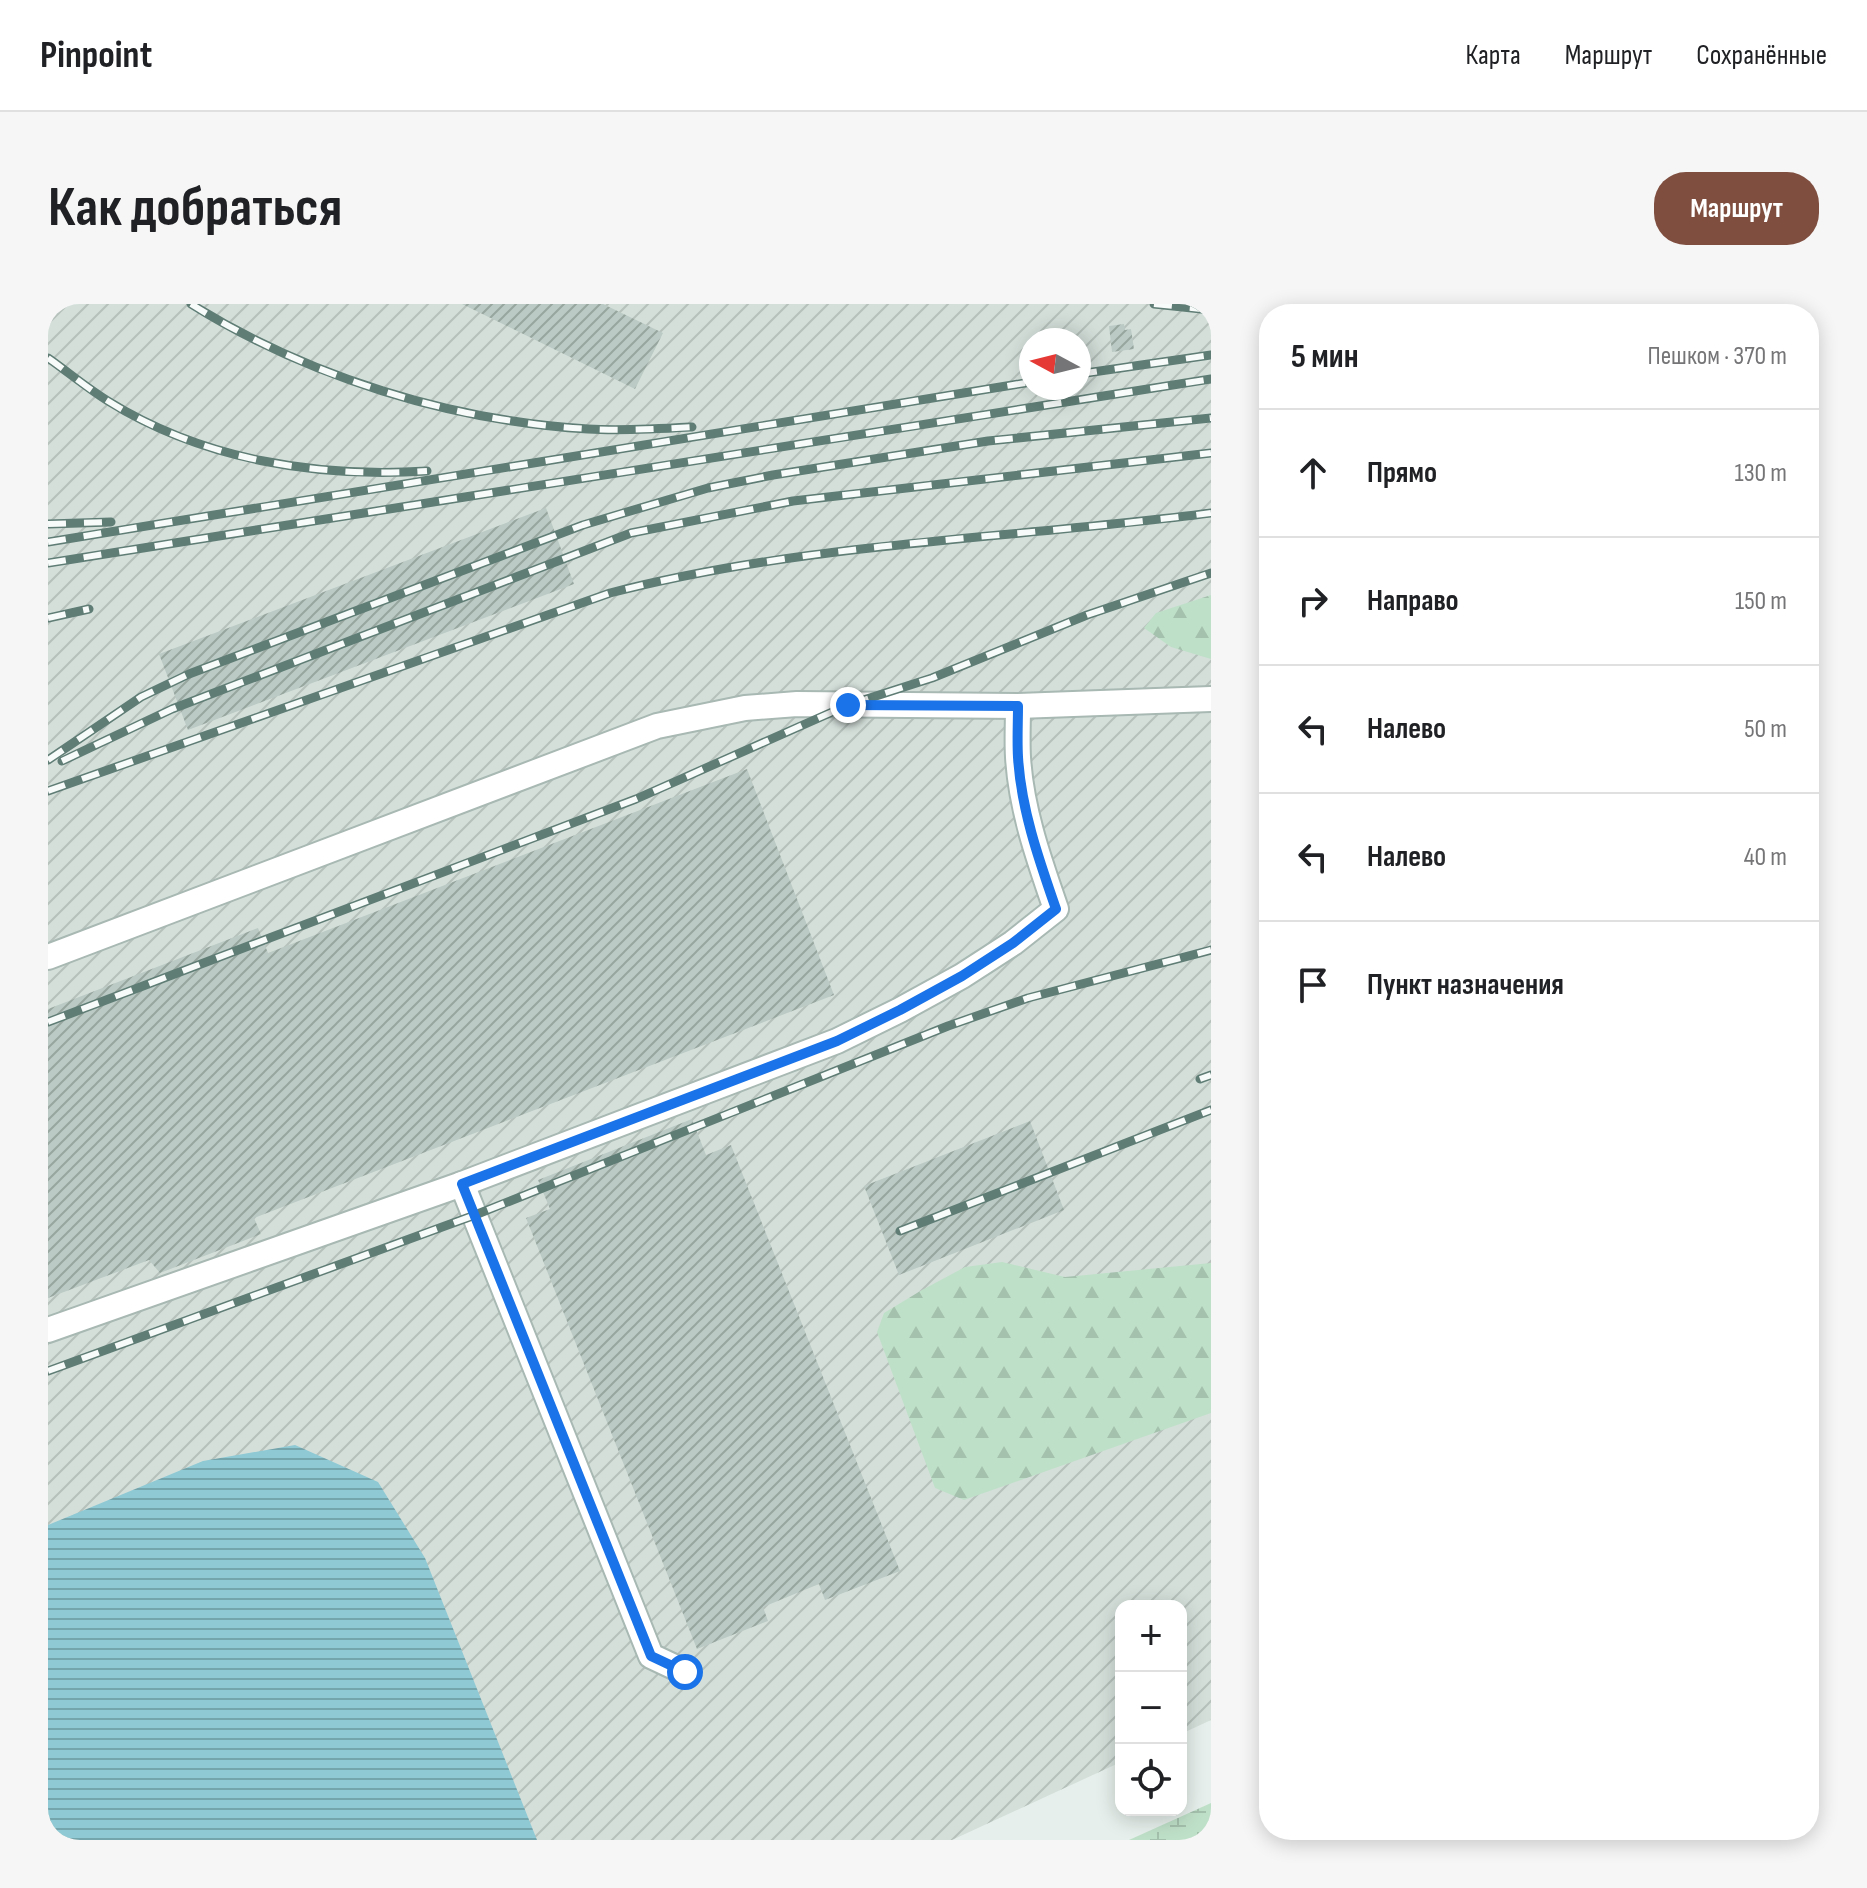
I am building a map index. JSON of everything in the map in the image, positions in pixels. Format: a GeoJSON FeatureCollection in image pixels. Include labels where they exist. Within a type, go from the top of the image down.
{"type":"FeatureCollection","features":[{"type":"Feature","properties":{"kind":"lane"},"geometry":{"type":"LineString","coordinates":[[48,957],[657,726],[745,708],[797,704],[1018,706],[1211,699]]}},
{"type":"Feature","properties":{"kind":"lane"},"geometry":{"type":"LineString","coordinates":[[48,1330],[462,1184],[837,1041],[962,976],[1013,943],[1056,909],[1038,858],[1027,809],[1018,759],[1018,706]]}},
{"type":"Feature","properties":{"kind":"lane"},"geometry":{"type":"LineString","coordinates":[[462,1184],[651,1656],[685,1672]]}},
{"type":"Feature","properties":{"kind":"shaded area"},"geometry":{"type":"Polygon","coordinates":[[[48,304],[1211,304],[1211,1720],[1187,1731],[1187,1600],[1115,1600],[1115,1765],[952,1840],[48,1840],[48,304]]]}},
{"type":"Feature","properties":{"kind":"green space"},"geometry":{"type":"Polygon","coordinates":[[[1211,595],[1211,659],[1171,647],[1144,628],[1156,613],[1211,595]]]}},
{"type":"Feature","properties":{"kind":"green space"},"geometry":{"type":"Polygon","coordinates":[[[1002,1262],[1065,1277],[1211,1263],[1211,1413],[964,1500],[935,1488],[877,1332],[884,1313],[922,1290],[965,1267],[1002,1262]]]}},
{"type":"Feature","properties":{"kind":"green space"},"geometry":{"type":"Polygon","coordinates":[[[1211,1803],[1211,1840],[1129,1840],[1187,1816],[1211,1803]]]}},
{"type":"Feature","properties":{"kind":"water"},"geometry":{"type":"Polygon","coordinates":[[[295,1445],[378,1482],[425,1558],[537,1840],[48,1840],[48,1525],[203,1461],[295,1445]]]}},
{"type":"Feature","properties":{"kind":"building"},"geometry":{"type":"Polygon","coordinates":[[[462,304],[603,304],[663,333],[635,389],[462,304]]]}},
{"type":"Feature","properties":{"kind":"building"},"geometry":{"type":"Polygon","coordinates":[[[1124,324],[1125,330],[1131,329],[1134,349],[1112,352],[1109,326],[1124,324]]]}},
{"type":"Feature","properties":{"kind":"building"},"geometry":{"type":"Polygon","coordinates":[[[546,508],[574,584],[188,730],[159,654],[546,508]]]}},
{"type":"Feature","properties":{"kind":"building"},"geometry":{"type":"Polygon","coordinates":[[[747,769],[834,995],[254,1218],[261,1234],[160,1273],[149,1260],[48,1298],[48,1009],[258,928],[268,953],[747,769]]]}},
{"type":"Feature","properties":{"kind":"building"},"geometry":{"type":"Polygon","coordinates":[[[692,1119],[706,1155],[731,1145],[900,1571],[825,1600],[819,1584],[763,1607],[768,1621],[697,1649],[526,1218],[550,1209],[538,1180],[692,1119]]]}},
{"type":"Feature","properties":{"kind":"building"},"geometry":{"type":"Polygon","coordinates":[[[1030,1121],[1064,1210],[899,1275],[864,1186],[1030,1121]]]}},
{"type":"Feature","properties":{"kind":"railway"},"geometry":{"type":"LineString","coordinates":[[191,304],[236,330],[332,374],[433,405],[485,416],[588,429],[692,427]]}},
{"type":"Feature","properties":{"kind":"railway"},"geometry":{"type":"LineString","coordinates":[[1154,304],[1211,310]]}},
{"type":"Feature","properties":{"kind":"railway"},"geometry":{"type":"LineString","coordinates":[[1091,372],[1211,355]]}},
{"type":"Feature","properties":{"kind":"railway"},"geometry":{"type":"LineString","coordinates":[[48,358],[100,396],[144,421],[222,451],[303,467],[344,471],[427,471]]}},
{"type":"Feature","properties":{"kind":"railway"},"geometry":{"type":"LineString","coordinates":[[48,563],[1211,379]]}},
{"type":"Feature","properties":{"kind":"railway"},"geometry":{"type":"LineString","coordinates":[[48,542],[1019,384]]}},
{"type":"Feature","properties":{"kind":"railway"},"geometry":{"type":"LineString","coordinates":[[48,760],[141,697],[189,674],[583,525],[708,488],[988,441],[1211,418]]}},
{"type":"Feature","properties":{"kind":"railway"},"geometry":{"type":"LineString","coordinates":[[62,761],[172,709],[631,533],[793,501],[1211,453]]}},
{"type":"Feature","properties":{"kind":"railway"},"geometry":{"type":"LineString","coordinates":[[48,791],[610,593],[684,576],[834,552],[1211,513]]}},
{"type":"Feature","properties":{"kind":"railway"},"geometry":{"type":"LineString","coordinates":[[48,524],[111,522]]}},
{"type":"Feature","properties":{"kind":"railway"},"geometry":{"type":"LineString","coordinates":[[48,1022],[636,799],[848,705],[932,678],[1087,615],[1211,573]]}},
{"type":"Feature","properties":{"kind":"railway"},"geometry":{"type":"LineString","coordinates":[[48,618],[89,609]]}},
{"type":"Feature","properties":{"kind":"railway"},"geometry":{"type":"LineString","coordinates":[[48,1371],[475,1215],[948,1026],[1028,998],[1211,950]]}},
{"type":"Feature","properties":{"kind":"railway"},"geometry":{"type":"LineString","coordinates":[[1200,1079],[1211,1075]]}},
{"type":"Feature","properties":{"kind":"railway"},"geometry":{"type":"LineString","coordinates":[[900,1231],[1211,1110]]}},
{"type":"Feature","properties":{"kind":"route"},"geometry":{"type":"LineString","coordinates":[[685,1672],[651,1656],[462,1184],[837,1041],[962,976],[1013,943],[1056,909],[1038,858],[1027,809],[1018,759],[1018,706],[848,705]]}}]}
